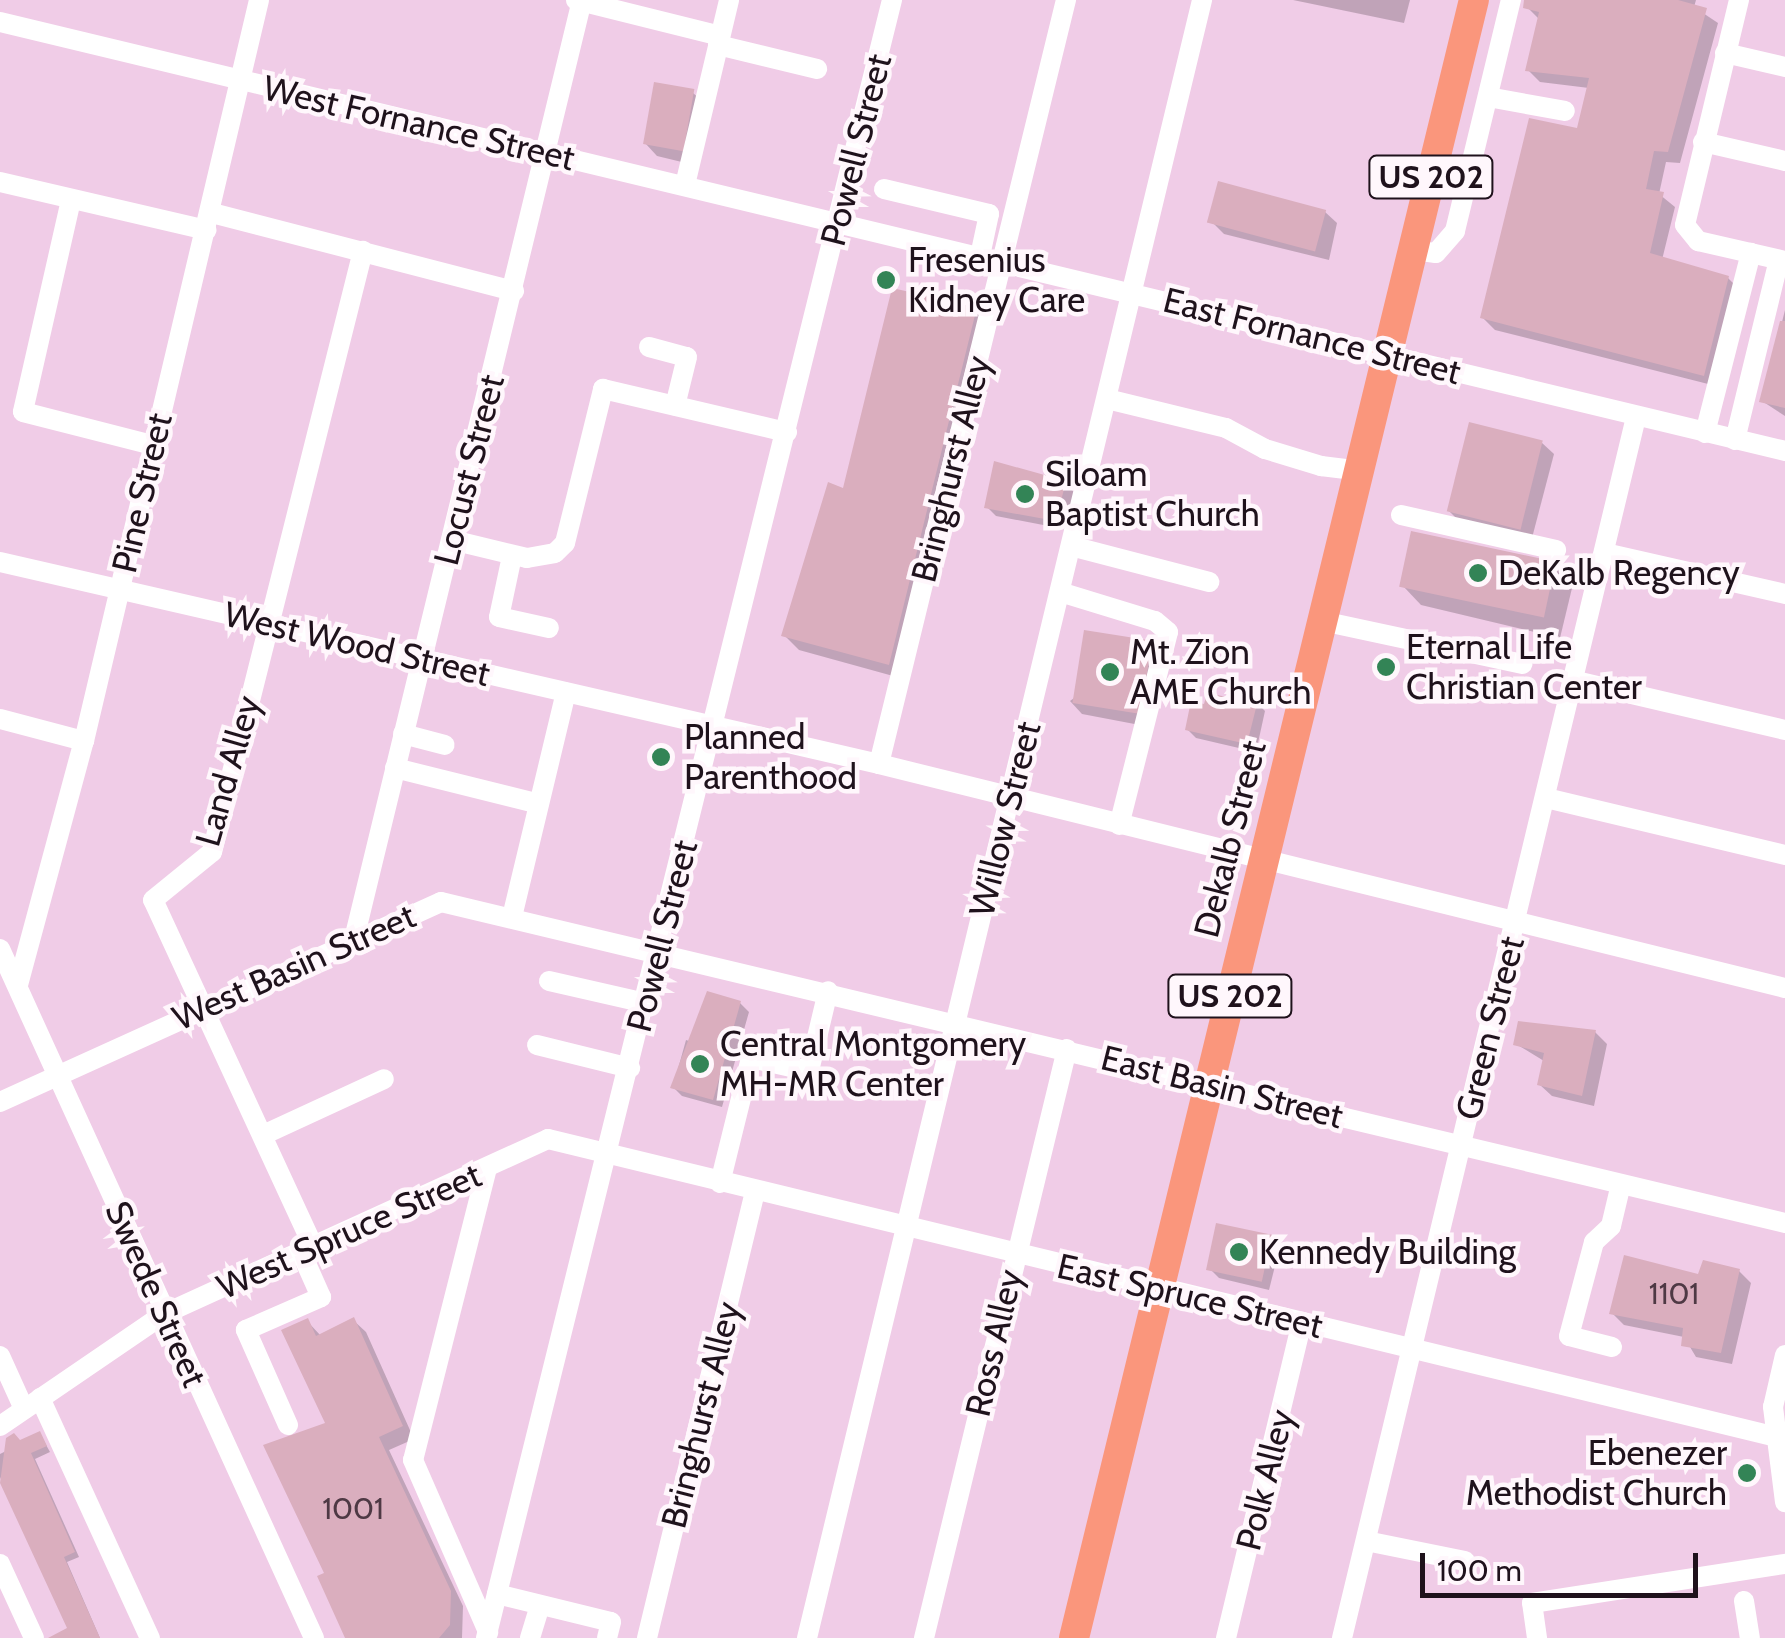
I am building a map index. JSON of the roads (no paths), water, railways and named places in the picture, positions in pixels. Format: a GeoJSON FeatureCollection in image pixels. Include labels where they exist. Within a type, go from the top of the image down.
{"type":"FeatureCollection","features":[{"type":"Feature","properties":{"kind":"highway","name":"Dekalb Street"},"geometry":{"type":"LineString","coordinates":[[1074,1638],[1474,0]]}},
{"type":"Feature","properties":{"kind":"street","name":"Pine Street"},"geometry":{"type":"LineString","coordinates":[[18,985],[84,741],[152,446],[210,221],[259,0]]}},
{"type":"Feature","properties":{"kind":"street"},"geometry":{"type":"LineString","coordinates":[[580,0],[817,69]]}},
{"type":"Feature","properties":{"kind":"street","name":"Locust Street"},"geometry":{"type":"LineString","coordinates":[[354,939],[548,154],[580,0]]}},
{"type":"Feature","properties":{"kind":"street"},"geometry":{"type":"LineString","coordinates":[[685,185],[729,0]]}},
{"type":"Feature","properties":{"kind":"street","name":"Powell Street"},"geometry":{"type":"LineString","coordinates":[[487,1635],[892,0]]}},
{"type":"Feature","properties":{"kind":"street","name":"Bringhurst Alley"},"geometry":{"type":"LineString","coordinates":[[879,764],[1066,0]]}},
{"type":"Feature","properties":{"kind":"street","name":"Willow Street"},"geometry":{"type":"LineString","coordinates":[[807,1638],[1202,0]]}},
{"type":"Feature","properties":{"kind":"street"},"geometry":{"type":"LineString","coordinates":[[1414,250],[1436,253],[1448,245],[1511,0]]}},
{"type":"Feature","properties":{"kind":"street"},"geometry":{"type":"LineString","coordinates":[[1735,440],[1782,260],[1688,235],[1703,142],[1738,0]]}},
{"type":"Feature","properties":{"kind":"street","name":"West Fornance Street"},"geometry":{"type":"LineString","coordinates":[[0,22],[839,224]]}},
{"type":"Feature","properties":{"kind":"street"},"geometry":{"type":"LineString","coordinates":[[1726,53],[1785,67]]}},
{"type":"Feature","properties":{"kind":"street"},"geometry":{"type":"LineString","coordinates":[[1488,96],[1564,110]]}},
{"type":"Feature","properties":{"kind":"street"},"geometry":{"type":"LineString","coordinates":[[1703,142],[1785,161]]}},
{"type":"Feature","properties":{"kind":"street"},"geometry":{"type":"LineString","coordinates":[[0,182],[71,200],[210,221],[363,251],[514,291]]}},
{"type":"Feature","properties":{"kind":"street"},"geometry":{"type":"LineString","coordinates":[[884,189],[989,214],[980,256]]}},
{"type":"Feature","properties":{"kind":"street"},"geometry":{"type":"LineString","coordinates":[[71,200],[23,412],[152,446]]}},
{"type":"Feature","properties":{"kind":"street","name":"East Fornance Street"},"geometry":{"type":"LineString","coordinates":[[839,224],[1785,452]]}},
{"type":"Feature","properties":{"kind":"street","name":"Land Alley"},"geometry":{"type":"LineString","coordinates":[[288,1425],[246,1330],[321,1296],[263,1135],[206,1006],[153,900],[212,852],[363,251]]}},
{"type":"Feature","properties":{"kind":"street"},"geometry":{"type":"LineString","coordinates":[[1705,433],[1751,253]]}},
{"type":"Feature","properties":{"kind":"street"},"geometry":{"type":"LineString","coordinates":[[649,347],[686,357],[675,406]]}},
{"type":"Feature","properties":{"kind":"street"},"geometry":{"type":"LineString","coordinates":[[452,540],[512,556],[540,558],[565,543],[604,390],[787,432]]}},
{"type":"Feature","properties":{"kind":"street"},"geometry":{"type":"LineString","coordinates":[[1106,400],[1226,428],[1265,450],[1360,472]]}},
{"type":"Feature","properties":{"kind":"street","name":"Green Street"},"geometry":{"type":"LineString","coordinates":[[1342,1638],[1576,681],[1636,417]]}},
{"type":"Feature","properties":{"kind":"street"},"geometry":{"type":"LineString","coordinates":[[1401,515],[1556,550]]}},
{"type":"Feature","properties":{"kind":"street"},"geometry":{"type":"LineString","coordinates":[[1071,546],[1209,582]]}},
{"type":"Feature","properties":{"kind":"street"},"geometry":{"type":"LineString","coordinates":[[1606,552],[1785,594]]}},
{"type":"Feature","properties":{"kind":"street"},"geometry":{"type":"LineString","coordinates":[[512,556],[499,617],[549,628]]}},
{"type":"Feature","properties":{"kind":"street","name":"West Wood Street"},"geometry":{"type":"LineString","coordinates":[[0,562],[879,764],[1785,988]]}},
{"type":"Feature","properties":{"kind":"street"},"geometry":{"type":"LineString","coordinates":[[1060,592],[1155,621],[1168,632],[1119,825]]}},
{"type":"Feature","properties":{"kind":"street"},"geometry":{"type":"LineString","coordinates":[[1322,621],[1522,664]]}},
{"type":"Feature","properties":{"kind":"street"},"geometry":{"type":"LineString","coordinates":[[1576,681],[1785,730]]}},
{"type":"Feature","properties":{"kind":"street"},"geometry":{"type":"LineString","coordinates":[[512,917],[566,692]]}},
{"type":"Feature","properties":{"kind":"street"},"geometry":{"type":"LineString","coordinates":[[0,719],[84,741]]}},
{"type":"Feature","properties":{"kind":"street"},"geometry":{"type":"LineString","coordinates":[[403,734],[445,745]]}},
{"type":"Feature","properties":{"kind":"street"},"geometry":{"type":"LineString","coordinates":[[395,768],[539,804]]}},
{"type":"Feature","properties":{"kind":"street"},"geometry":{"type":"LineString","coordinates":[[1546,798],[1785,855]]}},
{"type":"Feature","properties":{"kind":"street","name":"West Basin Street"},"geometry":{"type":"LineString","coordinates":[[0,1102],[441,902],[659,950]]}},
{"type":"Feature","properties":{"kind":"street","name":"Swede Street"},"geometry":{"type":"LineString","coordinates":[[0,949],[314,1638]]}},
{"type":"Feature","properties":{"kind":"street","name":"East Basin Street"},"geometry":{"type":"LineString","coordinates":[[659,950],[1785,1223]]}},
{"type":"Feature","properties":{"kind":"street"},"geometry":{"type":"LineString","coordinates":[[549,981],[646,1003]]}},
{"type":"Feature","properties":{"kind":"street"},"geometry":{"type":"LineString","coordinates":[[720,1183],[750,1058],[809,1072],[828,992]]}},
{"type":"Feature","properties":{"kind":"street"},"geometry":{"type":"LineString","coordinates":[[536,1045],[630,1068]]}},
{"type":"Feature","properties":{"kind":"street","name":"Ross Alley"},"geometry":{"type":"LineString","coordinates":[[924,1638],[1068,1049]]}},
{"type":"Feature","properties":{"kind":"street"},"geometry":{"type":"LineString","coordinates":[[263,1135],[384,1079]]}},
{"type":"Feature","properties":{"kind":"street","name":"West Spruce Street"},"geometry":{"type":"LineString","coordinates":[[0,1426],[164,1314],[548,1140],[608,1155]]}},
{"type":"Feature","properties":{"kind":"street","name":"East Spruce Street"},"geometry":{"type":"LineString","coordinates":[[608,1155],[1773,1436]]}},
{"type":"Feature","properties":{"kind":"street"},"geometry":{"type":"LineString","coordinates":[[487,1168],[413,1460],[487,1635]]}},
{"type":"Feature","properties":{"kind":"street"},"geometry":{"type":"LineString","coordinates":[[1612,1347],[1570,1336],[1594,1242],[1611,1226],[1620,1184]]}},
{"type":"Feature","properties":{"kind":"street","name":"Bringhurst Alley"},"geometry":{"type":"LineString","coordinates":[[647,1638],[756,1192]]}},
{"type":"Feature","properties":{"kind":"street","name":"Polk Alley"},"geometry":{"type":"LineString","coordinates":[[1226,1638],[1302,1322]]}},
{"type":"Feature","properties":{"kind":"street"},"geometry":{"type":"LineString","coordinates":[[1785,1355],[1773,1436],[1785,1502]]}},
{"type":"Feature","properties":{"kind":"street"},"geometry":{"type":"LineString","coordinates":[[0,1356],[32,1404],[150,1638]]}},
{"type":"Feature","properties":{"kind":"street"},"geometry":{"type":"LineString","coordinates":[[1366,1541],[1465,1561]]}},
{"type":"Feature","properties":{"kind":"street"},"geometry":{"type":"LineString","coordinates":[[0,1564],[34,1638]]}},
{"type":"Feature","properties":{"kind":"street"},"geometry":{"type":"LineString","coordinates":[[1537,1638],[1532,1603],[1785,1564]]}},
{"type":"Feature","properties":{"kind":"street"},"geometry":{"type":"LineString","coordinates":[[497,1594],[611,1622],[607,1638]]}},
{"type":"Feature","properties":{"kind":"street"},"geometry":{"type":"LineString","coordinates":[[1744,1600],[1750,1638]]}},
{"type":"Feature","properties":{"kind":"street"},"geometry":{"type":"LineString","coordinates":[[530,1638],[540,1605]]}},
{"type":"Feature","properties":{"kind":"street"},"geometry":{"type":"LineString","coordinates":[[579,1638],[585,1617]]}},
{"type":"Feature","properties":{"kind":"place","name":"Fresenius Kidney Care"},"geometry":{"type":"Point","coordinates":[886,280]}},
{"type":"Feature","properties":{"kind":"place","name":"Siloam Baptist Church"},"geometry":{"type":"Point","coordinates":[1025,494]}},
{"type":"Feature","properties":{"kind":"place","name":"DeKalb Regency"},"geometry":{"type":"Point","coordinates":[1478,573]}},
{"type":"Feature","properties":{"kind":"place","name":"Eternal Life Christian Center"},"geometry":{"type":"Point","coordinates":[1386,667]}},
{"type":"Feature","properties":{"kind":"place","name":"Mt. Zion AME Church"},"geometry":{"type":"Point","coordinates":[1110,672]}},
{"type":"Feature","properties":{"kind":"place","name":"Planned Parenthood"},"geometry":{"type":"Point","coordinates":[661,757]}},
{"type":"Feature","properties":{"kind":"place","name":"Central Montgomery MH-MR Center"},"geometry":{"type":"Point","coordinates":[700,1064]}},
{"type":"Feature","properties":{"kind":"place","name":"Kennedy Building"},"geometry":{"type":"Point","coordinates":[1239,1252]}},
{"type":"Feature","properties":{"kind":"place","name":"Ebenezer Methodist Church"},"geometry":{"type":"Point","coordinates":[1747,1473]}}]}
